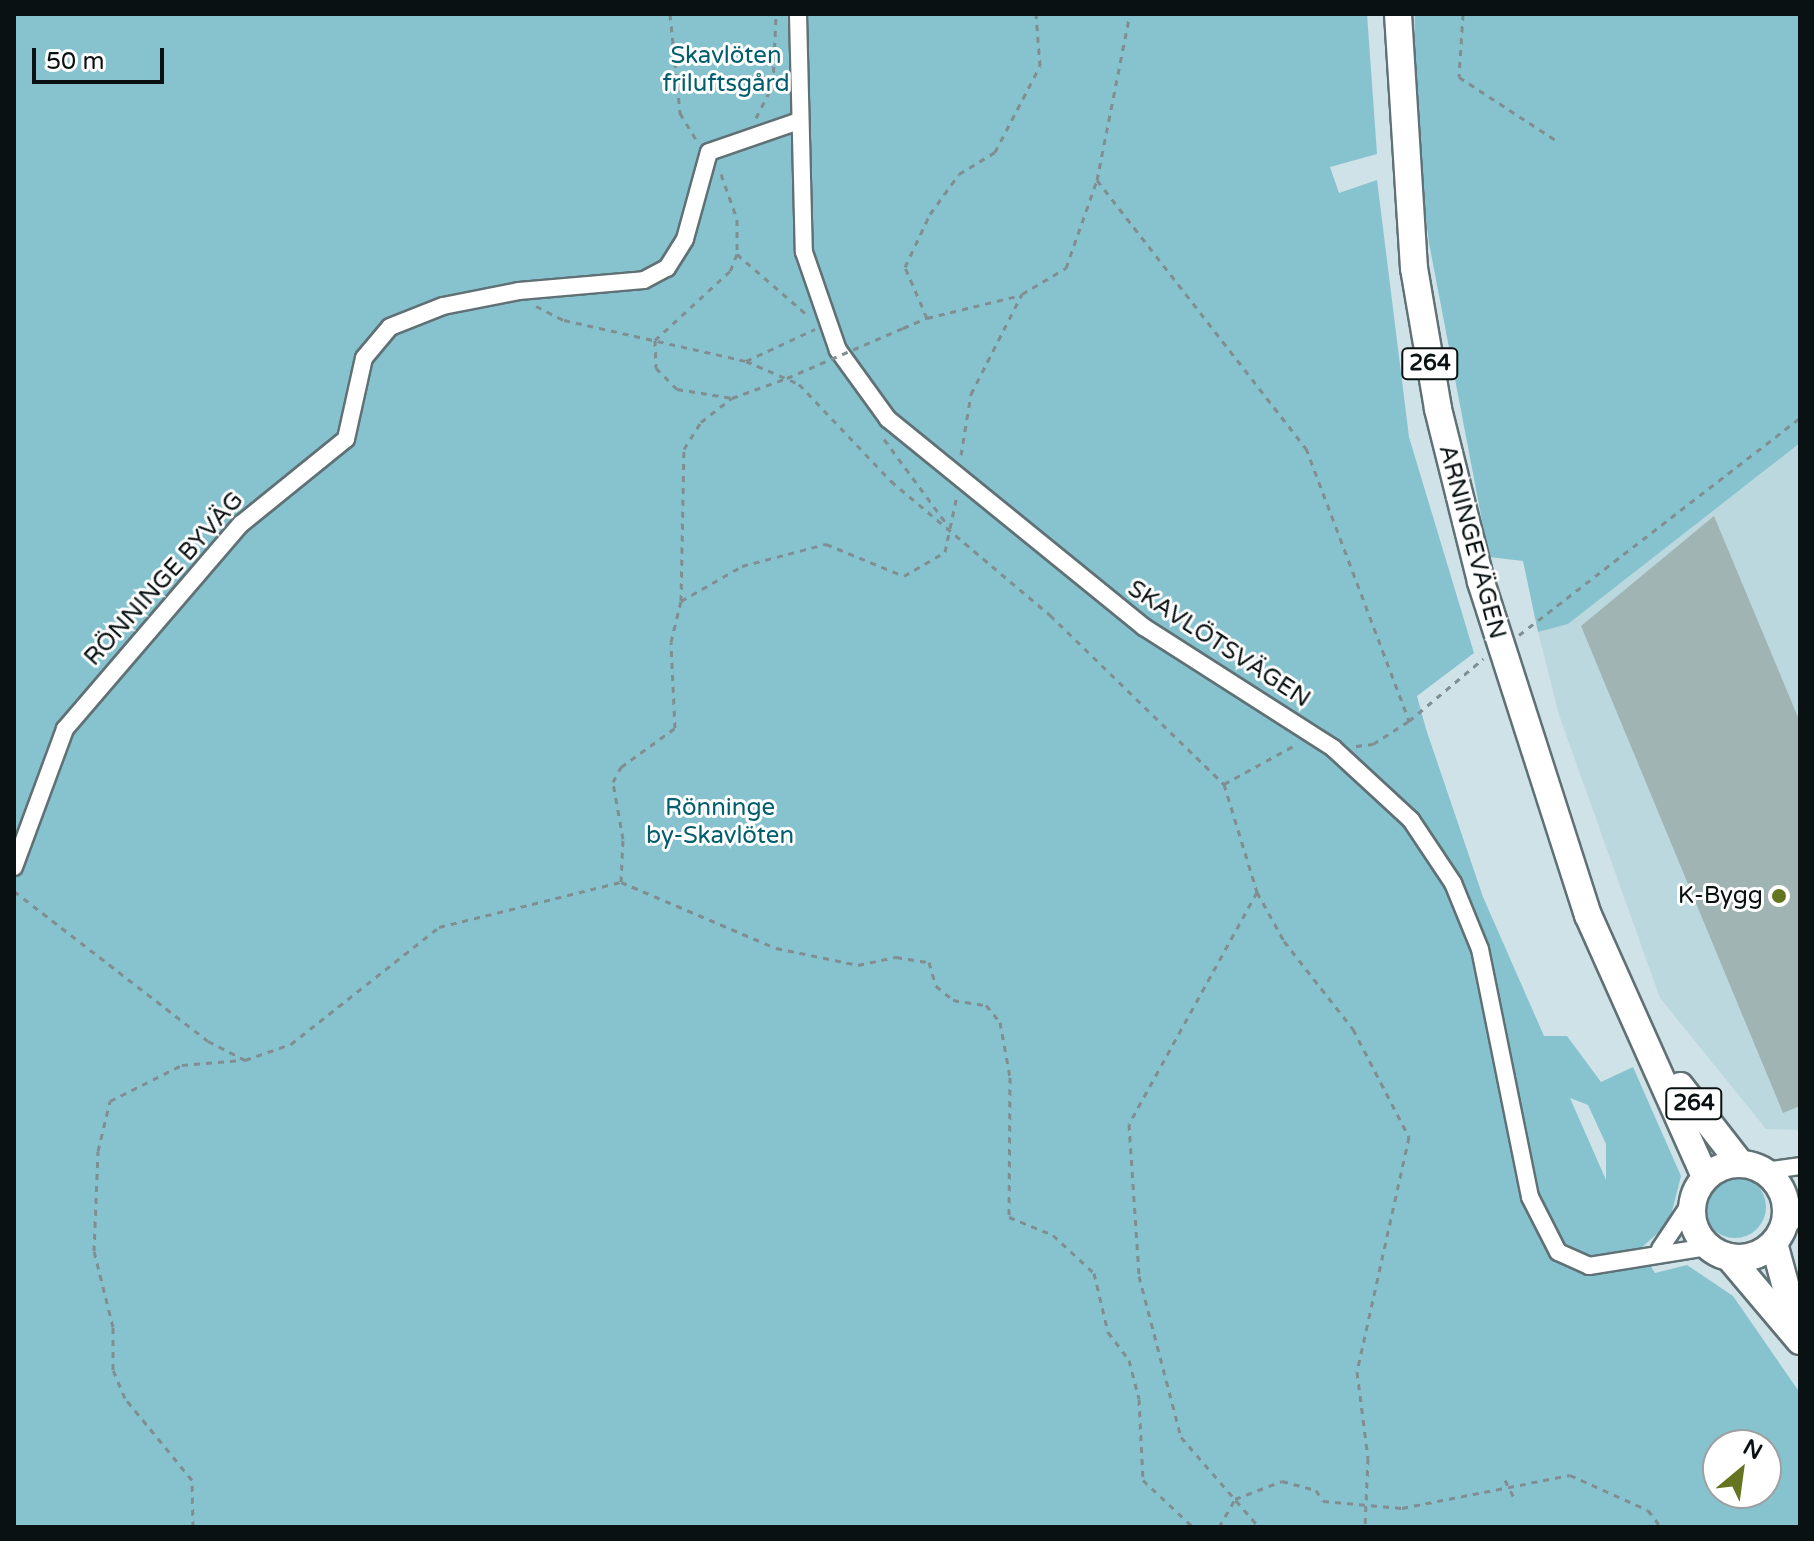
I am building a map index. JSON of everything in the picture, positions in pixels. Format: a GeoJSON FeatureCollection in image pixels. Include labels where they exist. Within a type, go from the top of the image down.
{"type":"FeatureCollection","features":[{"type":"Feature","properties":{"kind":"main road","name":"ARNINGEVÄGEN"},"geometry":{"type":"LineString","coordinates":[[1398,14],[1414,268],[1438,409],[1517,705],[1588,915],[1705,1177]]}},
{"type":"Feature","properties":{"kind":"main road","name":"ARNINGEVÄGEN"},"geometry":{"type":"LineString","coordinates":[[1648,1046],[1752,1167]]}},
{"type":"Feature","properties":{"kind":"main road"},"geometry":{"type":"LineString","coordinates":[[1692,1201],[1705,1177],[1752,1167]]}},
{"type":"Feature","properties":{"kind":"main road","name":"264"},"geometry":{"type":"LineString","coordinates":[[1752,1167],[1785,1198],[1785,1229],[1800,1339]]}},
{"type":"Feature","properties":{"kind":"main road","name":"264"},"geometry":{"type":"LineString","coordinates":[[1692,1201],[1693,1225],[1800,1339]]}},
{"type":"Feature","properties":{"kind":"main road"},"geometry":{"type":"LineString","coordinates":[[1718,1252],[1754,1256],[1785,1229]]}},
{"type":"Feature","properties":{"kind":"street","name":"SKAVLÖTSVÄGEN"},"geometry":{"type":"LineString","coordinates":[[798,14],[796,122],[804,252],[838,350],[888,419],[959,483],[1144,627],[1333,748],[1411,820],[1453,883],[1480,949],[1541,1229],[1558,1252],[1589,1266],[1660,1249],[1718,1252]]}},
{"type":"Feature","properties":{"kind":"street","name":"RÖNNINGE BYVÄG"},"geometry":{"type":"LineString","coordinates":[[14,867],[45,769],[65,729],[241,524],[346,439],[364,358],[390,327],[443,306],[523,291],[644,280],[667,268],[685,239],[709,152],[796,122]]}},
{"type":"Feature","properties":{"kind":"street"},"geometry":{"type":"LineString","coordinates":[[1752,1167],[1800,1166]]}},
{"type":"Feature","properties":{"kind":"street"},"geometry":{"type":"LineString","coordinates":[[1660,1249],[1692,1201]]}},
{"type":"Feature","properties":{"kind":"path"},"geometry":{"type":"LineString","coordinates":[[740,141],[773,84],[776,14]]}},
{"type":"Feature","properties":{"kind":"path"},"geometry":{"type":"LineString","coordinates":[[927,318],[905,267],[959,174],[995,152],[1011,123],[1040,66],[1036,14]]}},
{"type":"Feature","properties":{"kind":"path"},"geometry":{"type":"LineString","coordinates":[[621,882],[623,839],[613,782],[621,767],[675,728],[671,642],[681,601],[684,449],[701,422],[732,398],[927,318],[1022,294],[1066,268],[1097,180],[1130,14]]}},
{"type":"Feature","properties":{"kind":"path"},"geometry":{"type":"LineString","coordinates":[[1463,14],[1459,77],[1557,141]]}},
{"type":"Feature","properties":{"kind":"path"},"geometry":{"type":"LineString","coordinates":[[1097,180],[1306,448],[1409,721]]}},
{"type":"Feature","properties":{"kind":"path"},"geometry":{"type":"LineString","coordinates":[[737,254],[818,328],[746,361]]}},
{"type":"Feature","properties":{"kind":"path"},"geometry":{"type":"LineString","coordinates":[[523,291],[564,320],[746,361],[787,378],[891,481]]}},
{"type":"Feature","properties":{"kind":"path"},"geometry":{"type":"LineString","coordinates":[[681,601],[742,566],[826,544],[904,576],[945,552],[954,532],[971,394],[1022,294]]}},
{"type":"Feature","properties":{"kind":"path"},"geometry":{"type":"LineString","coordinates":[[655,340],[656,368],[677,389],[732,398]]}},
{"type":"Feature","properties":{"kind":"path"},"geometry":{"type":"LineString","coordinates":[[1512,639],[1800,418]]}},
{"type":"Feature","properties":{"kind":"path"},"geometry":{"type":"LineString","coordinates":[[1224,784],[1257,892],[1284,941],[1353,1029],[1409,1137],[1357,1372],[1367,1505],[1365,1527]]}},
{"type":"Feature","properties":{"kind":"path"},"geometry":{"type":"LineString","coordinates":[[193,1527],[192,1480],[125,1398],[113,1370],[113,1327],[94,1251],[98,1151],[110,1101],[182,1065],[245,1060],[291,1044],[439,927],[621,882],[776,948],[858,965],[896,957],[929,962],[936,986],[953,1000],[986,1005],[1000,1022],[1010,1077],[1009,1217],[1053,1235],[1094,1273],[1108,1332],[1129,1360],[1139,1399],[1143,1480],[1193,1527]]}},
{"type":"Feature","properties":{"kind":"path"},"geometry":{"type":"LineString","coordinates":[[14,891],[208,1041],[245,1060]]}},
{"type":"Feature","properties":{"kind":"path"},"geometry":{"type":"LineString","coordinates":[[1257,892],[1129,1124],[1139,1276],[1181,1437],[1259,1527]]}},
{"type":"Feature","properties":{"kind":"path"},"geometry":{"type":"LineString","coordinates":[[1219,1527],[1235,1499],[1282,1481],[1316,1490],[1323,1501],[1420,1507],[1570,1475],[1648,1510],[1661,1527]]}},
{"type":"Feature","properties":{"kind":"path"},"geometry":{"type":"LineString","coordinates":[[1505,1480],[1514,1498]]}},
{"type":"Feature","properties":{"kind":"shaded area"},"geometry":{"type":"Polygon","coordinates":[[[1800,443],[1800,1130],[1766,1129],[1660,998],[1559,715],[1538,632],[1568,624],[1800,443]]]}},
{"type":"Feature","properties":{"kind":"green space","name":"Rönninge by-Skavlöten"},"geometry":{"type":"Polygon","coordinates":[[[14,14],[1367,14],[1377,154],[1330,167],[1339,193],[1377,180],[1409,437],[1474,653],[1417,696],[1426,729],[1483,897],[1544,1036],[1567,1036],[1601,1082],[1633,1067],[1681,1176],[1669,1223],[1640,1249],[1655,1273],[1687,1265],[1733,1296],[1800,1393],[1800,1527],[14,1527],[14,14]],[[1570,1098],[1606,1180],[1606,1144],[1588,1105],[1570,1098]]]}},
{"type":"Feature","properties":{"kind":"green space"},"geometry":{"type":"Polygon","coordinates":[[[1415,14],[1800,14],[1800,443],[1568,624],[1538,632],[1523,561],[1489,557],[1429,243],[1412,103],[1415,14]]]}},
{"type":"Feature","properties":{"kind":"green space"},"geometry":{"type":"Polygon","coordinates":[[[1729,1176],[1741,1176],[1757,1185],[1764,1195],[1764,1219],[1757,1229],[1741,1238],[1729,1238],[1709,1224],[1704,1213],[1704,1201],[1718,1181],[1729,1176]]]}},
{"type":"Feature","properties":{"kind":"building"},"geometry":{"type":"Polygon","coordinates":[[[1714,516],[1800,722],[1800,1106],[1783,1113],[1581,626],[1714,516]]]}},
{"type":"Feature","properties":{"kind":"place","name":"K-Bygg"},"geometry":{"type":"Point","coordinates":[1779,896]}},
{"type":"Feature","properties":{"kind":"park label","name":"Skavlöten friluftsgård"},"geometry":{"type":"Point","coordinates":[726,70]}}]}
